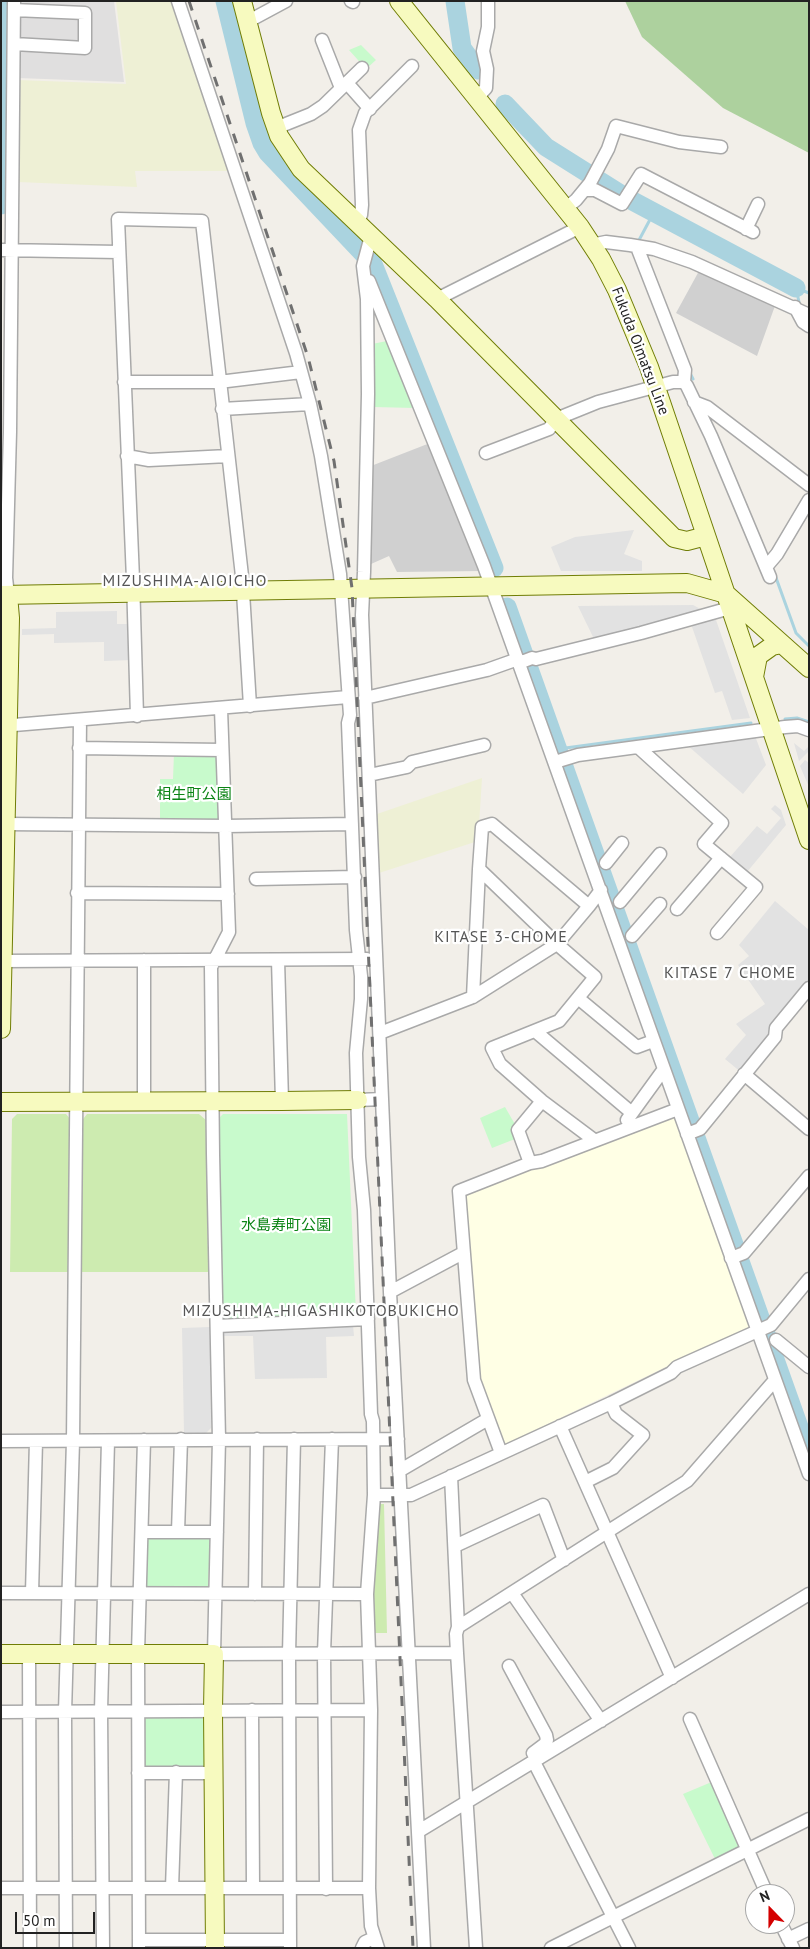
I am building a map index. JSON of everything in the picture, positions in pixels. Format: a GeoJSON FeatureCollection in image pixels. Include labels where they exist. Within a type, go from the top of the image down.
{"type":"FeatureCollection","features":[{"type":"Feature","properties":{"kind":"street"},"geometry":{"type":"LineString","coordinates":[[178,1],[310,404],[334,530],[342,590],[350,715],[348,724],[356,930],[360,959],[361,999],[356,1053],[359,1157],[364,1210],[371,1414],[374,1421],[374,1495],[367,1594],[371,1710],[369,1888],[371,1926],[376,1943],[365,1942],[362,1948]]}},
{"type":"Feature","properties":{"kind":"street"},"geometry":{"type":"LineString","coordinates":[[242,1],[276,128],[290,155],[301,169],[357,223],[369,242],[437,299],[674,538],[687,542],[706,536]]}},
{"type":"Feature","properties":{"kind":"street"},"geometry":{"type":"LineString","coordinates":[[247,22],[286,1]]}},
{"type":"Feature","properties":{"kind":"street","name":"Fukuda Oimatsu Line"},"geometry":{"type":"LineString","coordinates":[[399,1],[566,208],[591,245],[617,290],[630,318],[656,386],[728,601],[809,668]]}},
{"type":"Feature","properties":{"kind":"street"},"geometry":{"type":"LineString","coordinates":[[477,98],[486,88],[488,69],[484,51],[488,27],[488,1]]}},
{"type":"Feature","properties":{"kind":"street"},"geometry":{"type":"LineString","coordinates":[[1,1029],[6,824],[5,726],[10,618],[4,595],[6,578],[8,79],[14,44],[14,6],[85,13],[85,48],[14,44]]}},
{"type":"Feature","properties":{"kind":"street"},"geometry":{"type":"LineString","coordinates":[[322,40],[344,86],[370,109]]}},
{"type":"Feature","properties":{"kind":"street"},"geometry":{"type":"LineString","coordinates":[[357,223],[361,215],[362,205],[359,130],[365,113],[412,66]]}},
{"type":"Feature","properties":{"kind":"street"},"geometry":{"type":"LineString","coordinates":[[276,128],[311,114],[323,106],[362,68]]}},
{"type":"Feature","properties":{"kind":"street"},"geometry":{"type":"LineString","coordinates":[[566,208],[576,200],[590,182],[608,149],[616,126],[679,142],[721,147]]}},
{"type":"Feature","properties":{"kind":"street"},"geometry":{"type":"LineString","coordinates":[[590,182],[595,190],[622,204],[640,174],[749,230],[758,204]]}},
{"type":"Feature","properties":{"kind":"street"},"geometry":{"type":"LineString","coordinates":[[137,716],[118,219],[202,221],[244,592],[250,706]]}},
{"type":"Feature","properties":{"kind":"street"},"geometry":{"type":"LineString","coordinates":[[437,299],[580,228]]}},
{"type":"Feature","properties":{"kind":"street"},"geometry":{"type":"LineString","coordinates":[[369,242],[364,264],[367,299],[368,394],[362,615],[390,1292],[424,1948]]}},
{"type":"Feature","properties":{"kind":"street"},"geometry":{"type":"LineString","coordinates":[[591,245],[606,242],[637,247],[654,250],[692,262],[809,314]]}},
{"type":"Feature","properties":{"kind":"street"},"geometry":{"type":"LineString","coordinates":[[637,247],[685,370],[684,382],[711,436],[768,572],[809,500]]}},
{"type":"Feature","properties":{"kind":"street"},"geometry":{"type":"LineString","coordinates":[[7,250],[119,252]]}},
{"type":"Feature","properties":{"kind":"street"},"geometry":{"type":"LineString","coordinates":[[364,264],[491,587],[523,660],[678,1109],[691,1132],[762,1329],[775,1380],[809,1474]]}},
{"type":"Feature","properties":{"kind":"street"},"geometry":{"type":"LineString","coordinates":[[794,307],[802,322],[809,326]]}},
{"type":"Feature","properties":{"kind":"street"},"geometry":{"type":"LineString","coordinates":[[124,382],[219,382],[301,372]]}},
{"type":"Feature","properties":{"kind":"street"},"geometry":{"type":"LineString","coordinates":[[486,453],[549,429],[556,419],[598,402],[656,386],[678,381],[684,382]]}},
{"type":"Feature","properties":{"kind":"street"},"geometry":{"type":"LineString","coordinates":[[694,402],[707,408],[809,485]]}},
{"type":"Feature","properties":{"kind":"street"},"geometry":{"type":"LineString","coordinates":[[222,408],[310,404]]}},
{"type":"Feature","properties":{"kind":"street"},"geometry":{"type":"LineString","coordinates":[[128,456],[149,460],[228,456]]}},
{"type":"Feature","properties":{"kind":"street"},"geometry":{"type":"LineString","coordinates":[[4,595],[687,584],[728,601],[809,840]]}},
{"type":"Feature","properties":{"kind":"street"},"geometry":{"type":"LineString","coordinates":[[365,698],[641,633],[728,601]]}},
{"type":"Feature","properties":{"kind":"street"},"geometry":{"type":"LineString","coordinates":[[754,677],[758,656],[772,646],[782,644]]}},
{"type":"Feature","properties":{"kind":"street"},"geometry":{"type":"LineString","coordinates":[[5,726],[348,697]]}},
{"type":"Feature","properties":{"kind":"street"},"geometry":{"type":"LineString","coordinates":[[215,1944],[213,1710],[219,1439],[211,967],[229,932],[221,709]]}},
{"type":"Feature","properties":{"kind":"street"},"geometry":{"type":"LineString","coordinates":[[66,1948],[65,1712],[73,1441],[76,961],[80,720]]}},
{"type":"Feature","properties":{"kind":"street"},"geometry":{"type":"LineString","coordinates":[[559,760],[771,729],[798,726],[809,730]]}},
{"type":"Feature","properties":{"kind":"street"},"geometry":{"type":"LineString","coordinates":[[369,775],[407,767],[412,762],[484,746]]}},
{"type":"Feature","properties":{"kind":"street"},"geometry":{"type":"LineString","coordinates":[[79,748],[222,750]]}},
{"type":"Feature","properties":{"kind":"street"},"geometry":{"type":"LineString","coordinates":[[638,748],[722,823],[704,844],[756,887],[717,933]]}},
{"type":"Feature","properties":{"kind":"street"},"geometry":{"type":"LineString","coordinates":[[6,824],[226,826],[352,824]]}},
{"type":"Feature","properties":{"kind":"street"},"geometry":{"type":"LineString","coordinates":[[473,997],[482,828],[492,824],[589,906]]}},
{"type":"Feature","properties":{"kind":"street"},"geometry":{"type":"LineString","coordinates":[[606,863],[622,843]]}},
{"type":"Feature","properties":{"kind":"street"},"geometry":{"type":"LineString","coordinates":[[620,902],[660,854]]}},
{"type":"Feature","properties":{"kind":"street"},"geometry":{"type":"LineString","coordinates":[[677,909],[721,858]]}},
{"type":"Feature","properties":{"kind":"street"},"geometry":{"type":"LineString","coordinates":[[479,869],[557,944],[595,977],[558,1021],[492,1048],[500,1064],[542,1101],[594,1140]]}},
{"type":"Feature","properties":{"kind":"street"},"geometry":{"type":"LineString","coordinates":[[256,879],[355,877]]}},
{"type":"Feature","properties":{"kind":"street"},"geometry":{"type":"LineString","coordinates":[[380,1033],[473,997],[557,944],[601,890]]}},
{"type":"Feature","properties":{"kind":"street"},"geometry":{"type":"LineString","coordinates":[[77,893],[228,894]]}},
{"type":"Feature","properties":{"kind":"street"},"geometry":{"type":"LineString","coordinates":[[632,936],[660,904]]}},
{"type":"Feature","properties":{"kind":"street"},"geometry":{"type":"LineString","coordinates":[[2,961],[376,959]]}},
{"type":"Feature","properties":{"kind":"street"},"geometry":{"type":"LineString","coordinates":[[144,960],[144,1102]]}},
{"type":"Feature","properties":{"kind":"street"},"geometry":{"type":"LineString","coordinates":[[278,960],[282,1101]]}},
{"type":"Feature","properties":{"kind":"street"},"geometry":{"type":"LineString","coordinates":[[691,1132],[775,1037],[776,1028],[809,988]]}},
{"type":"Feature","properties":{"kind":"street"},"geometry":{"type":"LineString","coordinates":[[578,998],[637,1047],[654,1041]]}},
{"type":"Feature","properties":{"kind":"street"},"geometry":{"type":"LineString","coordinates":[[535,1031],[632,1113]]}},
{"type":"Feature","properties":{"kind":"street"},"geometry":{"type":"LineString","coordinates":[[620,1131],[664,1069]]}},
{"type":"Feature","properties":{"kind":"street"},"geometry":{"type":"LineString","coordinates":[[744,1074],[809,1129]]}},
{"type":"Feature","properties":{"kind":"street"},"geometry":{"type":"LineString","coordinates":[[1,1102],[213,1102],[382,1099]]}},
{"type":"Feature","properties":{"kind":"street"},"geometry":{"type":"LineString","coordinates":[[530,1164],[518,1130],[542,1101]]}},
{"type":"Feature","properties":{"kind":"street"},"geometry":{"type":"LineString","coordinates":[[501,1453],[474,1380],[459,1191],[678,1109]]}},
{"type":"Feature","properties":{"kind":"street"},"geometry":{"type":"LineString","coordinates":[[736,1256],[809,1176]]}},
{"type":"Feature","properties":{"kind":"street"},"geometry":{"type":"LineString","coordinates":[[390,1292],[463,1253]]}},
{"type":"Feature","properties":{"kind":"street"},"geometry":{"type":"LineString","coordinates":[[374,1495],[411,1495],[611,1403],[678,1367],[762,1329],[809,1279]]}},
{"type":"Feature","properties":{"kind":"street"},"geometry":{"type":"LineString","coordinates":[[216,1326],[368,1320]]}},
{"type":"Feature","properties":{"kind":"street"},"geometry":{"type":"LineString","coordinates":[[776,1340],[809,1368]]}},
{"type":"Feature","properties":{"kind":"street"},"geometry":{"type":"LineString","coordinates":[[458,1627],[687,1480],[775,1380]]}},
{"type":"Feature","properties":{"kind":"street"},"geometry":{"type":"LineString","coordinates":[[584,1482],[613,1468],[643,1435],[616,1414],[611,1403]]}},
{"type":"Feature","properties":{"kind":"street"},"geometry":{"type":"LineString","coordinates":[[399,1471],[488,1419]]}},
{"type":"Feature","properties":{"kind":"street"},"geometry":{"type":"LineString","coordinates":[[560,1426],[672,1678]]}},
{"type":"Feature","properties":{"kind":"street"},"geometry":{"type":"LineString","coordinates":[[178,1532],[181,1439]]}},
{"type":"Feature","properties":{"kind":"street"},"geometry":{"type":"LineString","coordinates":[[255,1594],[257,1439]]}},
{"type":"Feature","properties":{"kind":"street"},"geometry":{"type":"LineString","coordinates":[[144,1440],[138,1653],[139,1944],[290,1944],[289,1654],[294,1439]]}},
{"type":"Feature","properties":{"kind":"street"},"geometry":{"type":"LineString","coordinates":[[326,1888],[324,1653],[332,1439]]}},
{"type":"Feature","properties":{"kind":"street"},"geometry":{"type":"LineString","coordinates":[[1,1441],[398,1439]]}},
{"type":"Feature","properties":{"kind":"street"},"geometry":{"type":"LineString","coordinates":[[32,1593],[36,1441]]}},
{"type":"Feature","properties":{"kind":"street"},"geometry":{"type":"LineString","coordinates":[[103,1948],[101,1711],[108,1441]]}},
{"type":"Feature","properties":{"kind":"street"},"geometry":{"type":"LineString","coordinates":[[452,1476],[458,1627],[456,1634],[476,1948]]}},
{"type":"Feature","properties":{"kind":"street"},"geometry":{"type":"LineString","coordinates":[[455,1546],[543,1505],[564,1560]]}},
{"type":"Feature","properties":{"kind":"street"},"geometry":{"type":"LineString","coordinates":[[142,1532],[217,1532]]}},
{"type":"Feature","properties":{"kind":"street"},"geometry":{"type":"LineString","coordinates":[[1,1593],[367,1594]]}},
{"type":"Feature","properties":{"kind":"street"},"geometry":{"type":"LineString","coordinates":[[512,1593],[601,1720]]}},
{"type":"Feature","properties":{"kind":"street"},"geometry":{"type":"LineString","coordinates":[[419,1831],[809,1594]]}},
{"type":"Feature","properties":{"kind":"street"},"geometry":{"type":"LineString","coordinates":[[1,1654],[457,1653]]}},
{"type":"Feature","properties":{"kind":"street"},"geometry":{"type":"LineString","coordinates":[[29,1654],[30,1948]]}},
{"type":"Feature","properties":{"kind":"street"},"geometry":{"type":"LineString","coordinates":[[509,1666],[546,1735],[547,1740],[545,1744],[533,1753],[535,1761],[629,1948]]}},
{"type":"Feature","properties":{"kind":"street"},"geometry":{"type":"LineString","coordinates":[[252,1710],[253,1888]]}},
{"type":"Feature","properties":{"kind":"street"},"geometry":{"type":"LineString","coordinates":[[1,1712],[371,1710]]}},
{"type":"Feature","properties":{"kind":"street"},"geometry":{"type":"LineString","coordinates":[[690,1719],[763,1884]]}},
{"type":"Feature","properties":{"kind":"street"},"geometry":{"type":"LineString","coordinates":[[172,1888],[176,1772]]}},
{"type":"Feature","properties":{"kind":"street"},"geometry":{"type":"LineString","coordinates":[[138,1773],[213,1773]]}},
{"type":"Feature","properties":{"kind":"street"},"geometry":{"type":"LineString","coordinates":[[551,1948],[809,1819]]}},
{"type":"Feature","properties":{"kind":"street"},"geometry":{"type":"LineString","coordinates":[[1,1888],[369,1888]]}},
{"type":"Feature","properties":{"kind":"street"},"geometry":{"type":"LineString","coordinates":[[790,1943],[809,1929]]}},
{"type":"Feature","properties":{"kind":"shaded area"},"geometry":{"type":"Polygon","coordinates":[[[17,1],[114,1],[124,82],[18,78],[17,47],[86,50],[86,12],[16,8],[17,1]]]}},
{"type":"Feature","properties":{"kind":"shaded area"},"geometry":{"type":"Polygon","coordinates":[[[116,1],[173,1],[231,171],[135,171],[137,187],[18,182],[17,80],[126,84],[116,1]]]}},
{"type":"Feature","properties":{"kind":"shaded area"},"geometry":{"type":"Polygon","coordinates":[[[17,12],[84,14],[83,45],[17,42],[17,12]]]}},
{"type":"Feature","properties":{"kind":"shaded area"},"geometry":{"type":"Polygon","coordinates":[[[699,271],[776,303],[757,356],[676,313],[699,271]]]}},
{"type":"Feature","properties":{"kind":"shaded area"},"geometry":{"type":"Polygon","coordinates":[[[430,443],[482,571],[397,572],[389,556],[371,564],[371,466],[430,443]]]}},
{"type":"Feature","properties":{"kind":"shaded area"},"geometry":{"type":"Polygon","coordinates":[[[634,530],[624,554],[642,561],[642,571],[561,571],[551,547],[575,537],[634,530]]]}},
{"type":"Feature","properties":{"kind":"shaded area"},"geometry":{"type":"Polygon","coordinates":[[[693,605],[708,613],[595,641],[578,606],[693,605]]]}},
{"type":"Feature","properties":{"kind":"shaded area"},"geometry":{"type":"Polygon","coordinates":[[[117,611],[117,624],[131,624],[132,660],[104,661],[104,642],[54,643],[54,634],[22,635],[22,629],[56,628],[56,612],[117,611]]]}},
{"type":"Feature","properties":{"kind":"shaded area"},"geometry":{"type":"Polygon","coordinates":[[[713,618],[716,620],[750,718],[732,720],[722,691],[715,693],[691,624],[713,618]]]}},
{"type":"Feature","properties":{"kind":"shaded area"},"geometry":{"type":"Polygon","coordinates":[[[755,736],[766,765],[743,794],[687,745],[755,736]]]}},
{"type":"Feature","properties":{"kind":"shaded area"},"geometry":{"type":"Polygon","coordinates":[[[794,743],[804,751],[809,746],[809,751],[799,761],[794,743]]]}},
{"type":"Feature","properties":{"kind":"shaded area"},"geometry":{"type":"Polygon","coordinates":[[[805,760],[809,763],[809,787],[800,766],[805,760]]]}},
{"type":"Feature","properties":{"kind":"shaded area"},"geometry":{"type":"Polygon","coordinates":[[[482,778],[478,841],[379,873],[377,814],[482,778]]]}},
{"type":"Feature","properties":{"kind":"shaded area"},"geometry":{"type":"Polygon","coordinates":[[[775,805],[781,810],[786,825],[747,872],[730,857],[757,826],[767,834],[781,818],[771,809],[775,805]]]}},
{"type":"Feature","properties":{"kind":"shaded area"},"geometry":{"type":"Polygon","coordinates":[[[775,901],[809,930],[809,981],[768,1030],[773,1035],[742,1073],[725,1059],[746,1035],[736,1024],[765,1004],[738,965],[749,956],[739,945],[775,901]]]}},
{"type":"Feature","properties":{"kind":"shaded area"},"geometry":{"type":"Polygon","coordinates":[[[675,1112],[751,1326],[502,1446],[480,1388],[463,1192],[675,1112]]]}},
{"type":"Feature","properties":{"kind":"shaded area"},"geometry":{"type":"Polygon","coordinates":[[[353,1325],[354,1336],[326,1337],[327,1378],[255,1379],[253,1336],[223,1336],[223,1329],[353,1325]]]}},
{"type":"Feature","properties":{"kind":"shaded area"},"geometry":{"type":"Polygon","coordinates":[[[210,1327],[211,1428],[206,1433],[184,1433],[182,1328],[210,1327]]]}},
{"type":"Feature","properties":{"kind":"green space"},"geometry":{"type":"Polygon","coordinates":[[[625,1],[809,1],[809,153],[723,108],[642,37],[625,1]]]}},
{"type":"Feature","properties":{"kind":"green space"},"geometry":{"type":"Polygon","coordinates":[[[361,45],[376,60],[366,69],[349,50],[361,45]]]}},
{"type":"Feature","properties":{"kind":"green space"},"geometry":{"type":"Polygon","coordinates":[[[387,341],[415,408],[374,407],[372,344],[387,341]]]}},
{"type":"Feature","properties":{"kind":"green space","name":"相生町公園"},"geometry":{"type":"Polygon","coordinates":[[[174,753],[213,754],[217,757],[221,820],[160,821],[160,779],[173,779],[174,753]]]}},
{"type":"Feature","properties":{"kind":"green space"},"geometry":{"type":"Polygon","coordinates":[[[505,1107],[516,1126],[515,1139],[492,1148],[480,1118],[505,1107]]]}},
{"type":"Feature","properties":{"kind":"green space"},"geometry":{"type":"Polygon","coordinates":[[[17,1114],[66,1114],[71,1120],[70,1272],[10,1272],[12,1119],[17,1114]]]}},
{"type":"Feature","properties":{"kind":"green space"},"geometry":{"type":"Polygon","coordinates":[[[87,1114],[199,1114],[207,1121],[208,1272],[80,1272],[80,1123],[87,1114]]]}},
{"type":"Feature","properties":{"kind":"green space","name":"水島寿町公園"},"geometry":{"type":"Polygon","coordinates":[[[223,1114],[347,1114],[356,1314],[221,1320],[217,1120],[223,1114]]]}},
{"type":"Feature","properties":{"kind":"green space"},"geometry":{"type":"Polygon","coordinates":[[[384,1504],[387,1633],[373,1633],[372,1597],[378,1506],[384,1504]]]}},
{"type":"Feature","properties":{"kind":"green space"},"geometry":{"type":"Polygon","coordinates":[[[146,1534],[210,1536],[208,1591],[144,1590],[146,1534]]]}},
{"type":"Feature","properties":{"kind":"green space"},"geometry":{"type":"Polygon","coordinates":[[[143,1714],[204,1714],[207,1769],[142,1769],[143,1714]]]}},
{"type":"Feature","properties":{"kind":"green space"},"geometry":{"type":"Polygon","coordinates":[[[714,1781],[743,1846],[717,1863],[683,1794],[714,1781]]]}},
{"type":"Feature","properties":{"kind":"waterway"},"geometry":{"type":"LineString","coordinates":[[1,205],[3,1]]}},
{"type":"Feature","properties":{"kind":"waterway"},"geometry":{"type":"LineString","coordinates":[[225,1],[255,123],[262,143],[268,153],[373,264],[494,568]]}},
{"type":"Feature","properties":{"kind":"waterway"},"geometry":{"type":"LineString","coordinates":[[455,1],[462,48],[478,70]]}},
{"type":"Feature","properties":{"kind":"waterway"},"geometry":{"type":"LineString","coordinates":[[505,104],[546,147],[627,198],[796,288]]}},
{"type":"Feature","properties":{"kind":"waterway"},"geometry":{"type":"LineString","coordinates":[[638,242],[654,212]]}},
{"type":"Feature","properties":{"kind":"waterway"},"geometry":{"type":"LineString","coordinates":[[796,288],[799,302]]}},
{"type":"Feature","properties":{"kind":"waterway"},"geometry":{"type":"LineString","coordinates":[[796,288],[809,293]]}},
{"type":"Feature","properties":{"kind":"waterway"},"geometry":{"type":"LineString","coordinates":[[690,373],[693,379]]}},
{"type":"Feature","properties":{"kind":"waterway"},"geometry":{"type":"LineString","coordinates":[[1,521],[2,489]]}},
{"type":"Feature","properties":{"kind":"waterway"},"geometry":{"type":"LineString","coordinates":[[775,575],[796,633],[809,646]]}},
{"type":"Feature","properties":{"kind":"waterway"},"geometry":{"type":"LineString","coordinates":[[507,607],[809,1455]]}},
{"type":"Feature","properties":{"kind":"waterway"},"geometry":{"type":"LineString","coordinates":[[785,719],[797,718],[809,722]]}},
{"type":"Feature","properties":{"kind":"waterway"},"geometry":{"type":"LineString","coordinates":[[558,749],[751,723]]}},
{"type":"Feature","properties":{"kind":"railway"},"geometry":{"type":"LineString","coordinates":[[189,1],[308,357],[334,461],[352,588],[413,1948]]}},
{"type":"Feature","properties":{"kind":"district","name":"MIZUSHIMA-AIOICHO"},"geometry":{"type":"Point","coordinates":[185,581]}},
{"type":"Feature","properties":{"kind":"district","name":"KITASE 3-CHOME"},"geometry":{"type":"Point","coordinates":[501,937]}},
{"type":"Feature","properties":{"kind":"district","name":"KITASE 7 CHOME"},"geometry":{"type":"Point","coordinates":[730,973]}},
{"type":"Feature","properties":{"kind":"district","name":"MIZUSHIMA-HIGASHIKOTOBUKICHO"},"geometry":{"type":"Point","coordinates":[321,1311]}}]}
